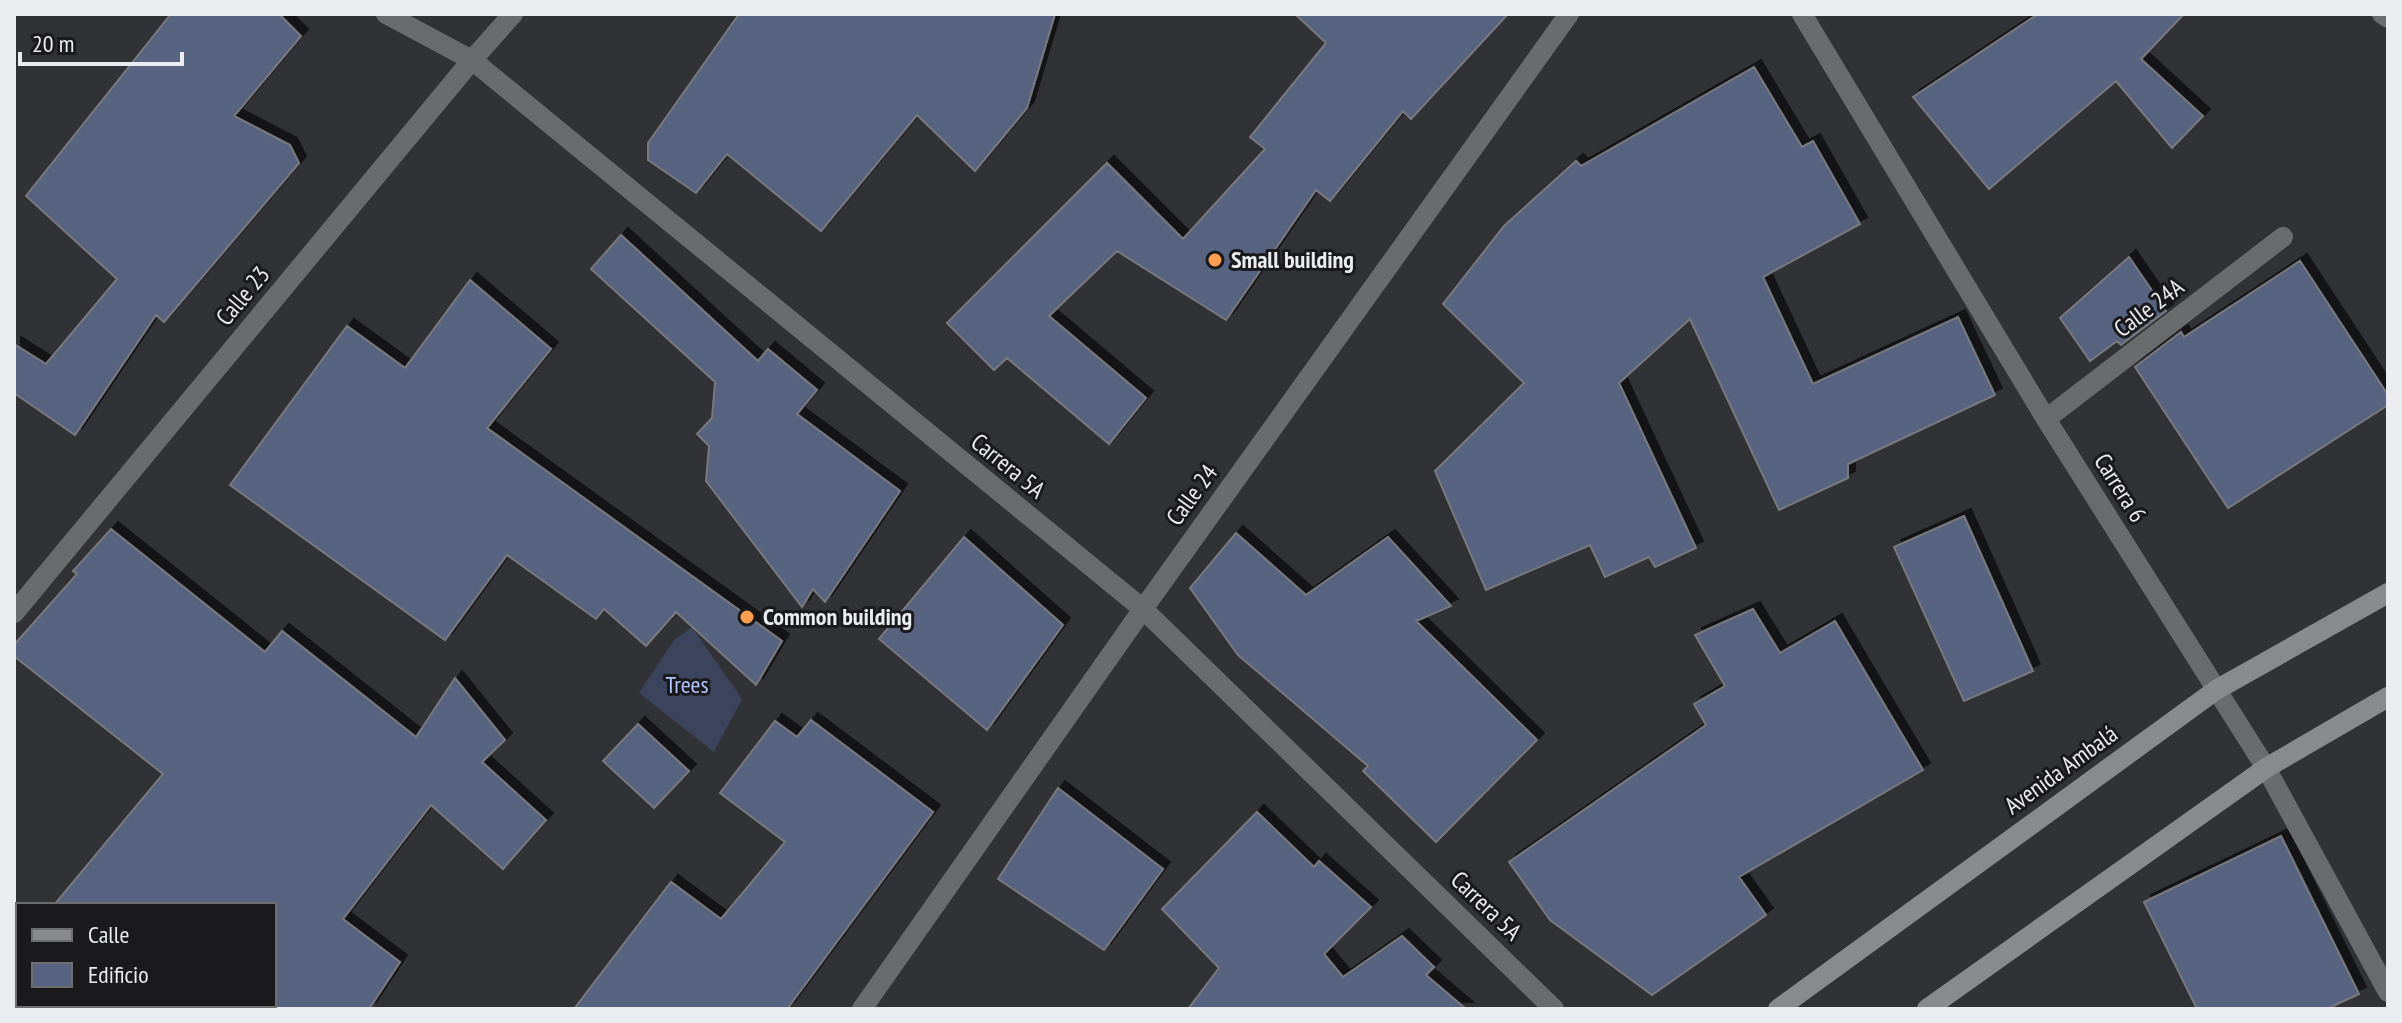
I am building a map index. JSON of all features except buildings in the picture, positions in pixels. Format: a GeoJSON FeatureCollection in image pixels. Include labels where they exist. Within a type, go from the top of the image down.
{"type":"FeatureCollection","features":[{"type":"Feature","properties":{"kind":"main road","name":"Avenida Ambalá"},"geometry":{"type":"LineString","coordinates":[[1778,1009],[2216,690],[2388,593]]}},
{"type":"Feature","properties":{"kind":"main road"},"geometry":{"type":"LineString","coordinates":[[1927,1009],[2266,768],[2388,697]]}},
{"type":"Feature","properties":{"kind":"street","name":"Carrera 5A"},"geometry":{"type":"LineString","coordinates":[[386,14],[472,60],[1143,609],[1554,1009]]}},
{"type":"Feature","properties":{"kind":"street","name":"Calle 23"},"geometry":{"type":"LineString","coordinates":[[14,613],[513,14]]}},
{"type":"Feature","properties":{"kind":"street","name":"Calle 24"},"geometry":{"type":"LineString","coordinates":[[862,1009],[1143,609],[1569,14]]}},
{"type":"Feature","properties":{"kind":"street","name":"Carrera 6"},"geometry":{"type":"LineString","coordinates":[[1802,14],[2046,419],[2266,768],[2388,992]]}},
{"type":"Feature","properties":{"kind":"street"},"geometry":{"type":"LineString","coordinates":[[2382,14],[2388,18]]}},
{"type":"Feature","properties":{"kind":"street","name":"Calle 24A"},"geometry":{"type":"LineString","coordinates":[[2046,419],[2283,237]]}},
{"type":"Feature","properties":{"kind":"green space","name":"Trees"},"geometry":{"type":"Polygon","coordinates":[[[692,627],[742,699],[714,752],[639,693],[674,640],[692,627]]]}},
{"type":"Feature","properties":{"kind":"place","name":"Small building"},"geometry":{"type":"Point","coordinates":[1215,260]}},
{"type":"Feature","properties":{"kind":"place","name":"Common building"},"geometry":{"type":"Point","coordinates":[747,617]}}]}
